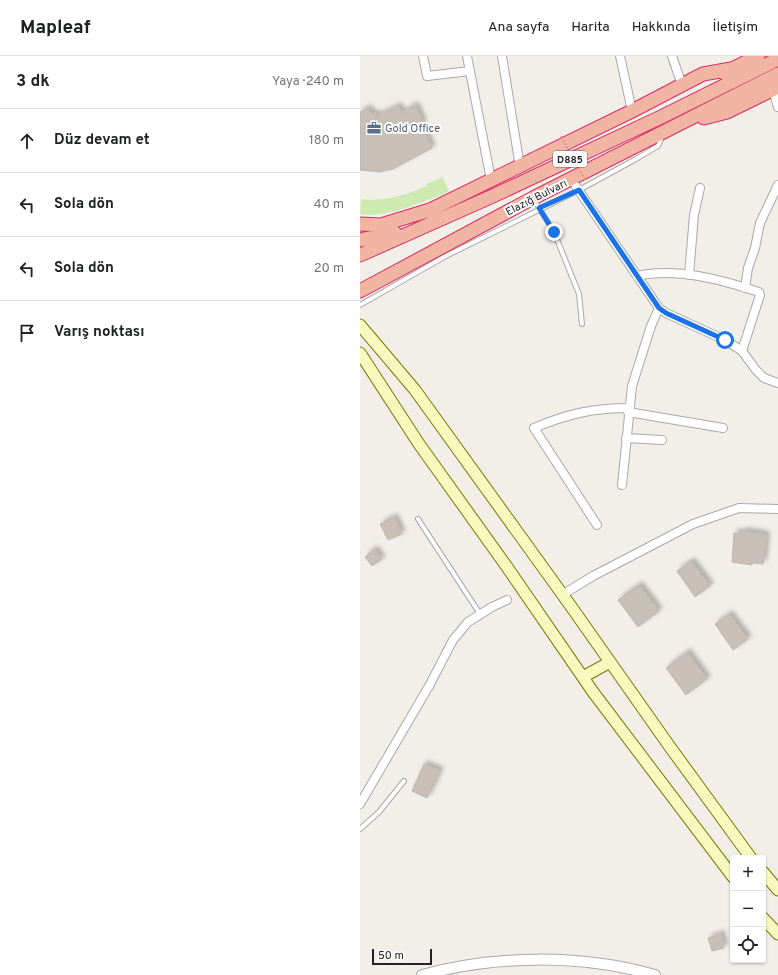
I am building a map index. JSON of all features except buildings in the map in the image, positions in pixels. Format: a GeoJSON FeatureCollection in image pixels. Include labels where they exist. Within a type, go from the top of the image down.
{"type":"FeatureCollection","features":[{"type":"Feature","properties":{"kind":"highway"},"geometry":{"type":"LineString","coordinates":[[659,118],[689,90],[758,56]]}},
{"type":"Feature","properties":{"kind":"highway","name":"Elazığ Bulvarı"},"geometry":{"type":"LineString","coordinates":[[360,255],[659,118],[778,59]]}},
{"type":"Feature","properties":{"kind":"highway"},"geometry":{"type":"LineString","coordinates":[[360,224],[381,225],[396,222],[430,210],[632,112],[703,74],[731,69]]}},
{"type":"Feature","properties":{"kind":"highway","name":"Elazığ Bulvarı"},"geometry":{"type":"LineString","coordinates":[[360,291],[536,203],[571,179],[778,74]]}},
{"type":"Feature","properties":{"kind":"highway"},"geometry":{"type":"LineString","coordinates":[[668,130],[727,112],[775,88]]}},
{"type":"Feature","properties":{"kind":"highway"},"geometry":{"type":"LineString","coordinates":[[360,240],[426,226]]}},
{"type":"Feature","properties":{"kind":"main road"},"geometry":{"type":"LineString","coordinates":[[360,325],[415,390],[749,855]]}},
{"type":"Feature","properties":{"kind":"main road"},"geometry":{"type":"LineString","coordinates":[[360,353],[419,444],[508,567],[583,677],[730,873]]}},
{"type":"Feature","properties":{"kind":"main road"},"geometry":{"type":"LineString","coordinates":[[583,677],[610,662]]}},
{"type":"Feature","properties":{"kind":"main road"},"geometry":{"type":"LineString","coordinates":[[766,876],[778,890]]}},
{"type":"Feature","properties":{"kind":"main road"},"geometry":{"type":"LineString","coordinates":[[766,921],[778,934]]}},
{"type":"Feature","properties":{"kind":"street"},"geometry":{"type":"LineString","coordinates":[[423,56],[427,76],[470,71]]}},
{"type":"Feature","properties":{"kind":"street"},"geometry":{"type":"LineString","coordinates":[[468,56],[491,180]]}},
{"type":"Feature","properties":{"kind":"street"},"geometry":{"type":"LineString","coordinates":[[502,56],[520,167]]}},
{"type":"Feature","properties":{"kind":"street"},"geometry":{"type":"LineString","coordinates":[[620,56],[632,112]]}},
{"type":"Feature","properties":{"kind":"street"},"geometry":{"type":"LineString","coordinates":[[672,56],[682,85]]}},
{"type":"Feature","properties":{"kind":"street"},"geometry":{"type":"LineString","coordinates":[[775,88],[778,107]]}},
{"type":"Feature","properties":{"kind":"street"},"geometry":{"type":"LineString","coordinates":[[571,179],[659,308],[666,313],[725,340],[742,351],[764,378],[778,383]]}},
{"type":"Feature","properties":{"kind":"street"},"geometry":{"type":"LineString","coordinates":[[745,288],[748,268],[755,248],[760,223],[778,185]]}},
{"type":"Feature","properties":{"kind":"street"},"geometry":{"type":"LineString","coordinates":[[689,275],[694,215],[700,188]]}},
{"type":"Feature","properties":{"kind":"street"},"geometry":{"type":"LineString","coordinates":[[638,276],[654,273],[689,275],[759,292],[760,295],[742,351]]}},
{"type":"Feature","properties":{"kind":"street"},"geometry":{"type":"LineString","coordinates":[[622,484],[628,410],[632,386],[659,308]]}},
{"type":"Feature","properties":{"kind":"street"},"geometry":{"type":"LineString","coordinates":[[597,525],[534,428],[581,411],[606,408],[628,410],[723,428]]}},
{"type":"Feature","properties":{"kind":"street"},"geometry":{"type":"LineString","coordinates":[[626,438],[662,440]]}},
{"type":"Feature","properties":{"kind":"street"},"geometry":{"type":"LineString","coordinates":[[562,594],[593,576],[694,524],[739,508],[778,509]]}},
{"type":"Feature","properties":{"kind":"street"},"geometry":{"type":"LineString","coordinates":[[360,804],[453,640],[468,622],[507,600]]}},
{"type":"Feature","properties":{"kind":"street"},"geometry":{"type":"LineString","coordinates":[[422,975],[466,966],[523,960],[554,959],[593,962],[655,975]]}},
{"type":"Feature","properties":{"kind":"lane"},"geometry":{"type":"LineString","coordinates":[[360,305],[536,203],[579,190],[658,146],[668,130]]}},
{"type":"Feature","properties":{"kind":"lane"},"geometry":{"type":"LineString","coordinates":[[536,203],[554,232],[579,294],[582,324]]}},
{"type":"Feature","properties":{"kind":"lane"},"geometry":{"type":"LineString","coordinates":[[418,519],[480,614]]}},
{"type":"Feature","properties":{"kind":"lane"},"geometry":{"type":"LineString","coordinates":[[360,829],[379,812],[404,781]]}},
{"type":"Feature","properties":{"kind":"path"},"geometry":{"type":"LineString","coordinates":[[561,136],[584,180]]}},
{"type":"Feature","properties":{"kind":"green space"},"geometry":{"type":"Polygon","coordinates":[[[443,177],[449,192],[392,212],[370,215],[360,214],[361,199],[379,200],[395,197],[427,186],[426,184],[443,177]]]}},
{"type":"Feature","properties":{"kind":"place","name":"Gold Office"},"geometry":{"type":"Point","coordinates":[374,128]}},
{"type":"Feature","properties":{"kind":"route"},"geometry":{"type":"LineString","coordinates":[[554,232],[539,208],[579,190],[659,308],[666,313],[725,340]]}}]}
